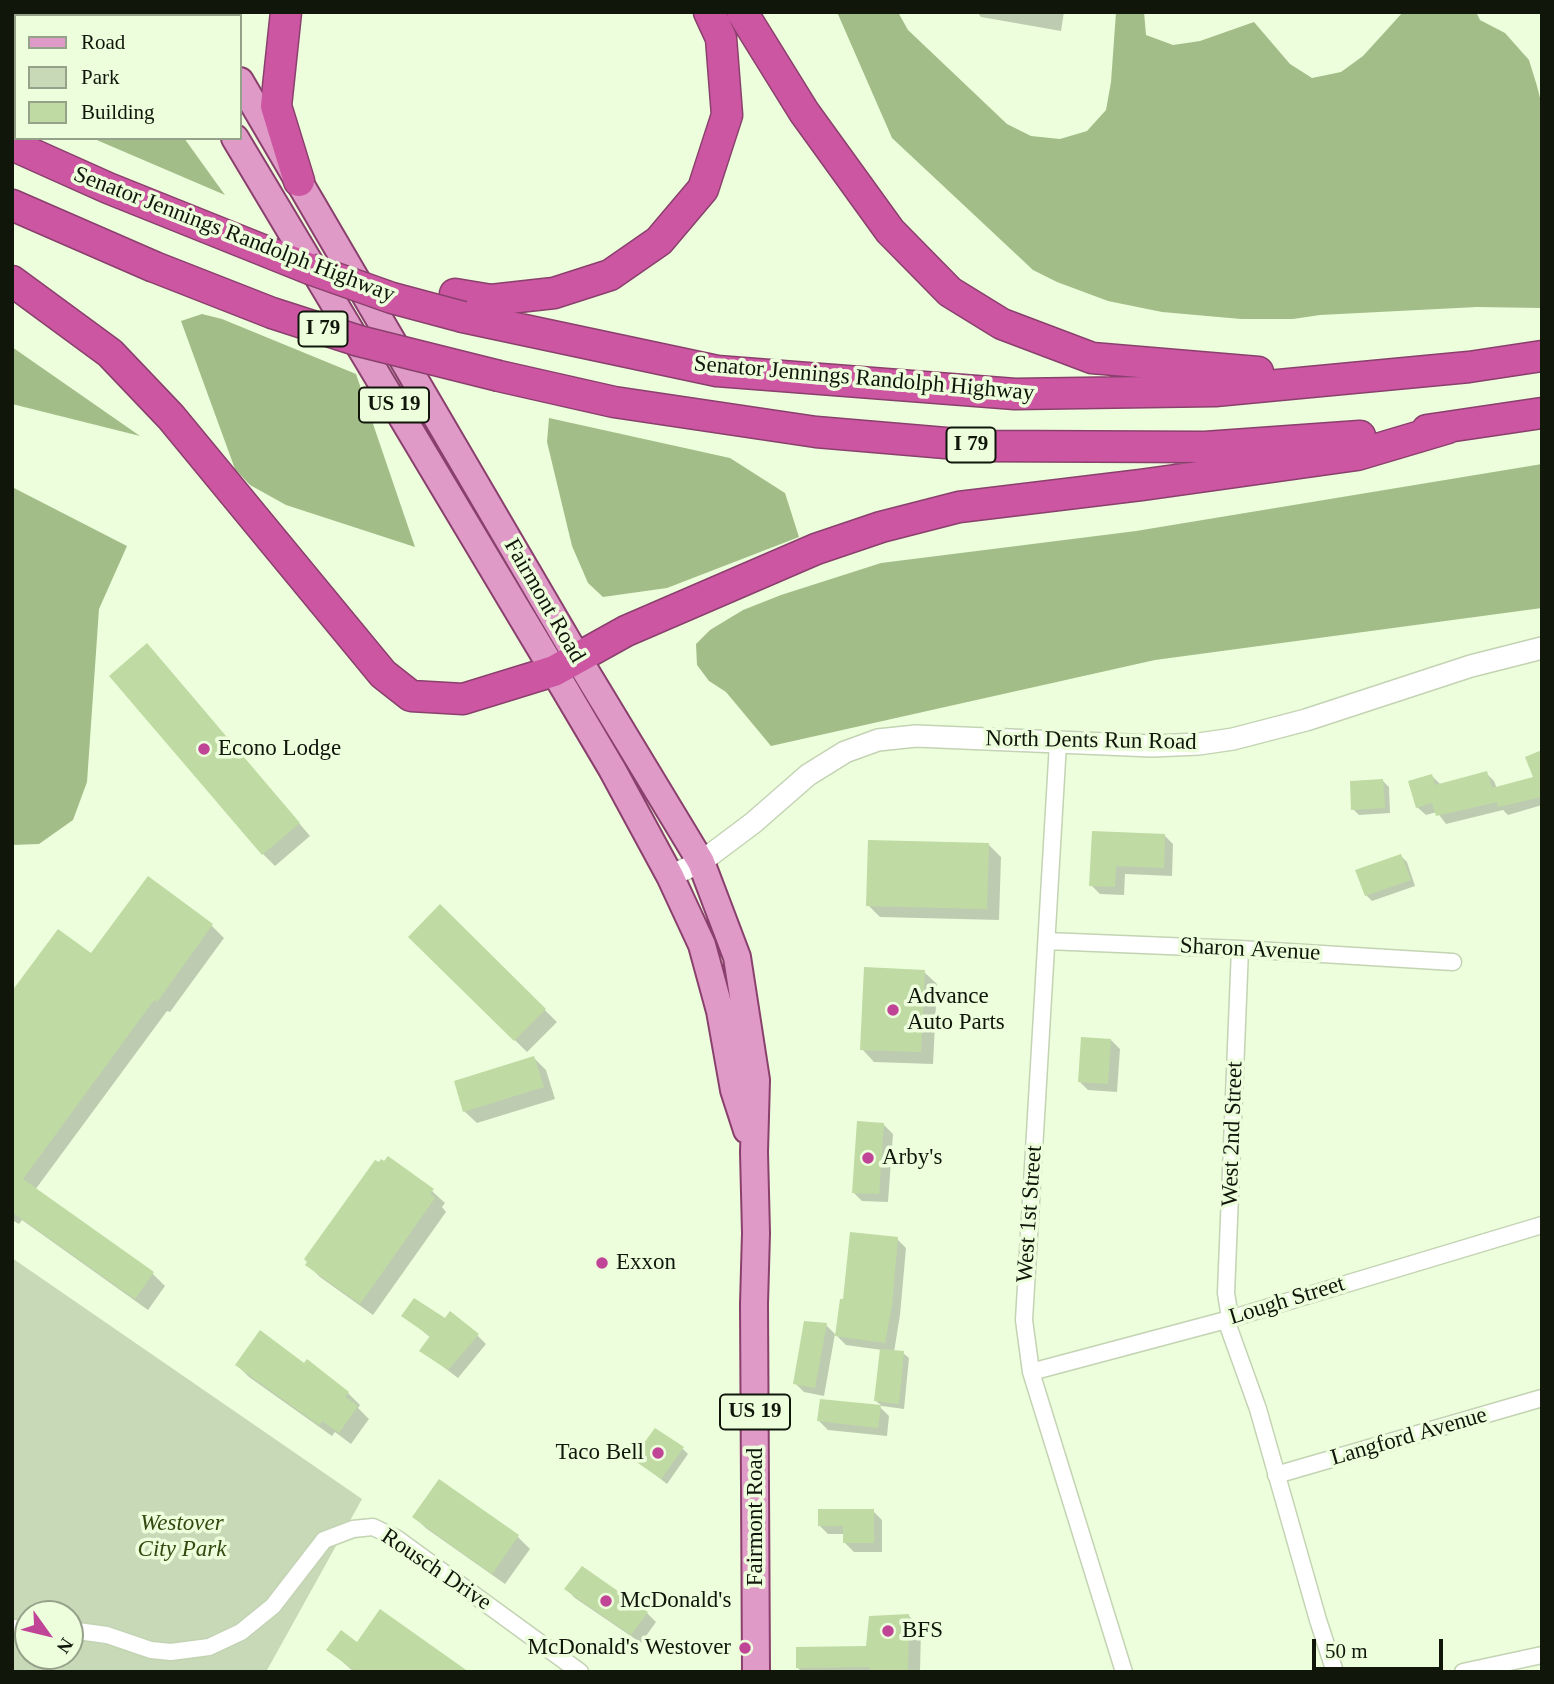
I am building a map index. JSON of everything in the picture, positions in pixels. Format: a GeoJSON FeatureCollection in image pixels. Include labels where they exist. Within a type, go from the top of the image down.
{"type":"FeatureCollection","features":[{"type":"Feature","properties":{"kind":"highway"},"geometry":{"type":"LineString","coordinates":[[286,12],[276,106],[299,181]]}},
{"type":"Feature","properties":{"kind":"highway"},"geometry":{"type":"LineString","coordinates":[[459,306],[554,293],[610,275],[659,241],[703,189],[727,115],[721,38],[709,12]]}},
{"type":"Feature","properties":{"kind":"highway"},"geometry":{"type":"LineString","coordinates":[[741,12],[804,112],[890,230],[950,292],[1002,324],[1092,358],[1228,371],[1374,376]]}},
{"type":"Feature","properties":{"kind":"highway","name":"Senator Jennings Randolph Highway"},"geometry":{"type":"LineString","coordinates":[[12,145],[108,188],[310,269],[717,371],[1015,394],[1215,391],[1469,368],[1542,356]]}},
{"type":"Feature","properties":{"kind":"highway","name":"I 79"},"geometry":{"type":"LineString","coordinates":[[12,205],[152,266],[272,313],[359,341],[614,402],[816,432],[981,446],[1205,447],[1448,428],[1542,413]]}},
{"type":"Feature","properties":{"kind":"highway"},"geometry":{"type":"LineString","coordinates":[[12,281],[110,352],[171,417],[383,674],[411,695],[463,699],[566,664],[626,631],[816,549],[881,527],[959,507],[1357,456],[1448,428]]}},
{"type":"Feature","properties":{"kind":"main road","name":"Fairmont Road"},"geometry":{"type":"LineString","coordinates":[[242,84],[299,181],[566,664],[638,816],[670,876],[702,945],[720,1011],[734,1090],[754,1152]]}},
{"type":"Feature","properties":{"kind":"main road","name":"Fairmont Road"},"geometry":{"type":"LineString","coordinates":[[236,140],[566,664],[701,862],[737,957],[756,1080],[756,1672]]}},
{"type":"Feature","properties":{"kind":"street","name":"North Dents Run Road"},"geometry":{"type":"LineString","coordinates":[[670,876],[701,862],[753,823],[808,775],[845,752],[878,740],[916,736],[1152,746],[1199,744],[1233,739],[1306,720],[1471,666],[1542,648]]}},
{"type":"Feature","properties":{"kind":"street","name":"West 1st Street"},"geometry":{"type":"LineString","coordinates":[[1058,743],[1024,1320],[1031,1372],[1124,1672]]}},
{"type":"Feature","properties":{"kind":"street","name":"Sharon Avenue"},"geometry":{"type":"LineString","coordinates":[[1047,941],[1453,962]]}},
{"type":"Feature","properties":{"kind":"street","name":"West 2nd Street"},"geometry":{"type":"LineString","coordinates":[[1240,949],[1226,1293],[1228,1319],[1258,1409],[1335,1672]]}},
{"type":"Feature","properties":{"kind":"street","name":"Lough Street"},"geometry":{"type":"LineString","coordinates":[[1031,1372],[1228,1319],[1542,1224]]}},
{"type":"Feature","properties":{"kind":"street","name":"Langford Avenue"},"geometry":{"type":"LineString","coordinates":[[1276,1475],[1542,1398]]}},
{"type":"Feature","properties":{"kind":"street","name":"Rousch Drive"},"geometry":{"type":"LineString","coordinates":[[84,1632],[107,1635],[151,1650],[171,1652],[209,1647],[241,1632],[273,1606],[324,1540],[353,1529],[373,1527],[396,1538],[580,1672]]}},
{"type":"Feature","properties":{"kind":"street"},"geometry":{"type":"LineString","coordinates":[[1463,1672],[1542,1654]]}},
{"type":"Feature","properties":{"kind":"green space"},"geometry":{"type":"Polygon","coordinates":[[[12,12],[93,12],[94,14],[14,14],[14,105],[12,12]]]}},
{"type":"Feature","properties":{"kind":"green space"},"geometry":{"type":"Polygon","coordinates":[[[837,12],[898,12],[908,30],[1007,124],[1031,136],[1060,139],[1087,131],[1106,110],[1111,82],[1116,12],[1144,12],[1146,35],[1173,45],[1200,41],[1254,22],[1290,64],[1312,78],[1341,72],[1363,56],[1403,12],[1476,12],[1480,20],[1505,33],[1529,60],[1542,106],[1542,308],[1477,307],[1320,315],[1293,319],[1241,319],[1162,312],[1108,301],[1057,282],[1033,270],[892,138],[837,12]]]}},
{"type":"Feature","properties":{"kind":"green space"},"geometry":{"type":"Polygon","coordinates":[[[97,140],[185,140],[225,195],[97,140]]]}},
{"type":"Feature","properties":{"kind":"green space"},"geometry":{"type":"Polygon","coordinates":[[[202,314],[222,319],[356,374],[415,547],[286,505],[250,485],[235,469],[181,321],[202,314]]]}},
{"type":"Feature","properties":{"kind":"green space"},"geometry":{"type":"Polygon","coordinates":[[[12,347],[140,436],[12,404],[12,347]]]}},
{"type":"Feature","properties":{"kind":"green space"},"geometry":{"type":"Polygon","coordinates":[[[549,418],[730,458],[785,493],[799,537],[667,588],[603,597],[588,583],[572,546],[547,442],[549,418]]]}},
{"type":"Feature","properties":{"kind":"green space"},"geometry":{"type":"Polygon","coordinates":[[[1542,464],[1542,608],[1155,660],[771,746],[726,692],[709,681],[697,665],[696,644],[710,630],[743,610],[881,563],[1136,531],[1542,464]]]}},
{"type":"Feature","properties":{"kind":"green space"},"geometry":{"type":"Polygon","coordinates":[[[12,487],[127,546],[99,609],[87,782],[73,820],[39,844],[12,845],[12,487]]]}},
{"type":"Feature","properties":{"kind":"green space","name":"Westover City Park"},"geometry":{"type":"Polygon","coordinates":[[[12,1258],[362,1499],[266,1672],[12,1672],[12,1258]]]}},
{"type":"Feature","properties":{"kind":"building","name":"Econo Lodge"},"geometry":{"type":"Polygon","coordinates":[[[147,643],[300,823],[262,855],[109,676],[147,643]]]}},
{"type":"Feature","properties":{"kind":"building"},"geometry":{"type":"Polygon","coordinates":[[[1542,750],[1542,797],[1498,807],[1497,802],[1436,816],[1432,803],[1416,808],[1408,781],[1432,774],[1435,785],[1487,771],[1492,788],[1533,777],[1525,757],[1542,750]]]}},
{"type":"Feature","properties":{"kind":"building"},"geometry":{"type":"Polygon","coordinates":[[[1383,779],[1385,808],[1351,810],[1350,781],[1383,779]]]}},
{"type":"Feature","properties":{"kind":"building"},"geometry":{"type":"Polygon","coordinates":[[[1092,831],[1165,834],[1164,868],[1116,866],[1115,887],[1089,886],[1092,831]]]}},
{"type":"Feature","properties":{"kind":"building"},"geometry":{"type":"Polygon","coordinates":[[[868,840],[989,843],[987,909],[866,906],[868,840]]]}},
{"type":"Feature","properties":{"kind":"building"},"geometry":{"type":"Polygon","coordinates":[[[1401,854],[1411,880],[1365,896],[1355,870],[1401,854]]]}},
{"type":"Feature","properties":{"kind":"building"},"geometry":{"type":"Polygon","coordinates":[[[148,876],[213,924],[23,1179],[154,1272],[135,1299],[12,1212],[12,991],[58,929],[91,953],[148,876]]]}},
{"type":"Feature","properties":{"kind":"building"},"geometry":{"type":"Polygon","coordinates":[[[440,904],[546,1009],[514,1041],[408,937],[440,904]]]}},
{"type":"Feature","properties":{"kind":"building","name":"Advance Auto Parts"},"geometry":{"type":"Polygon","coordinates":[[[864,967],[925,970],[921,1052],[860,1050],[864,967]]]}},
{"type":"Feature","properties":{"kind":"building"},"geometry":{"type":"Polygon","coordinates":[[[1081,1037],[1111,1039],[1108,1084],[1078,1082],[1081,1037]]]}},
{"type":"Feature","properties":{"kind":"building"},"geometry":{"type":"Polygon","coordinates":[[[534,1056],[544,1087],[463,1112],[454,1081],[534,1056]]]}},
{"type":"Feature","properties":{"kind":"building","name":"Arby's"},"geometry":{"type":"Polygon","coordinates":[[[857,1121],[884,1123],[879,1194],[852,1193],[857,1121]]]}},
{"type":"Feature","properties":{"kind":"building"},"geometry":{"type":"Polygon","coordinates":[[[388,1156],[434,1189],[430,1194],[435,1198],[360,1304],[305,1265],[307,1262],[304,1259],[375,1160],[384,1161],[388,1156]]]}},
{"type":"Feature","properties":{"kind":"building"},"geometry":{"type":"Polygon","coordinates":[[[850,1232],[898,1237],[892,1305],[885,1343],[835,1336],[840,1299],[843,1299],[850,1232]]]}},
{"type":"Feature","properties":{"kind":"building"},"geometry":{"type":"Polygon","coordinates":[[[414,1298],[445,1318],[450,1311],[479,1334],[448,1370],[419,1351],[430,1336],[401,1316],[414,1298]]]}},
{"type":"Feature","properties":{"kind":"building"},"geometry":{"type":"Polygon","coordinates":[[[804,1321],[827,1323],[815,1388],[793,1384],[804,1321]]]}},
{"type":"Feature","properties":{"kind":"building"},"geometry":{"type":"Polygon","coordinates":[[[260,1330],[304,1363],[307,1359],[349,1392],[345,1397],[358,1406],[339,1433],[322,1421],[319,1425],[235,1365],[260,1330]]]}},
{"type":"Feature","properties":{"kind":"building"},"geometry":{"type":"Polygon","coordinates":[[[880,1349],[904,1351],[899,1404],[874,1401],[880,1349]]]}},
{"type":"Feature","properties":{"kind":"building"},"geometry":{"type":"Polygon","coordinates":[[[820,1399],[881,1405],[878,1428],[817,1421],[820,1399]]]}},
{"type":"Feature","properties":{"kind":"building","name":"Taco Bell"},"geometry":{"type":"Polygon","coordinates":[[[655,1428],[684,1447],[661,1479],[632,1459],[655,1428]]]}},
{"type":"Feature","properties":{"kind":"building"},"geometry":{"type":"Polygon","coordinates":[[[439,1479],[519,1535],[492,1574],[412,1517],[439,1479]]]}},
{"type":"Feature","properties":{"kind":"building"},"geometry":{"type":"Polygon","coordinates":[[[818,1509],[874,1509],[874,1543],[843,1543],[843,1526],[818,1526],[818,1509]]]}},
{"type":"Feature","properties":{"kind":"building","name":"McDonald's"},"geometry":{"type":"Polygon","coordinates":[[[582,1566],[648,1612],[631,1635],[564,1589],[582,1566]]]}},
{"type":"Feature","properties":{"kind":"building"},"geometry":{"type":"Polygon","coordinates":[[[380,1609],[469,1672],[357,1672],[326,1650],[341,1630],[357,1642],[380,1609]]]}},
{"type":"Feature","properties":{"kind":"building","name":"BFS"},"geometry":{"type":"Polygon","coordinates":[[[909,1614],[908,1672],[870,1672],[870,1667],[796,1668],[796,1647],[866,1646],[869,1616],[909,1614]]]}},
{"type":"Feature","properties":{"kind":"place","name":"Econo Lodge"},"geometry":{"type":"Point","coordinates":[204,749]}},
{"type":"Feature","properties":{"kind":"place","name":"Advance Auto Parts"},"geometry":{"type":"Point","coordinates":[893,1010]}},
{"type":"Feature","properties":{"kind":"place","name":"Arby's"},"geometry":{"type":"Point","coordinates":[868,1158]}},
{"type":"Feature","properties":{"kind":"place","name":"Exxon"},"geometry":{"type":"Point","coordinates":[602,1263]}},
{"type":"Feature","properties":{"kind":"place","name":"Taco Bell"},"geometry":{"type":"Point","coordinates":[658,1453]}},
{"type":"Feature","properties":{"kind":"place","name":"McDonald's"},"geometry":{"type":"Point","coordinates":[606,1601]}},
{"type":"Feature","properties":{"kind":"place","name":"BFS"},"geometry":{"type":"Point","coordinates":[888,1631]}},
{"type":"Feature","properties":{"kind":"place","name":"McDonald's Westover"},"geometry":{"type":"Point","coordinates":[745,1648]}}]}
